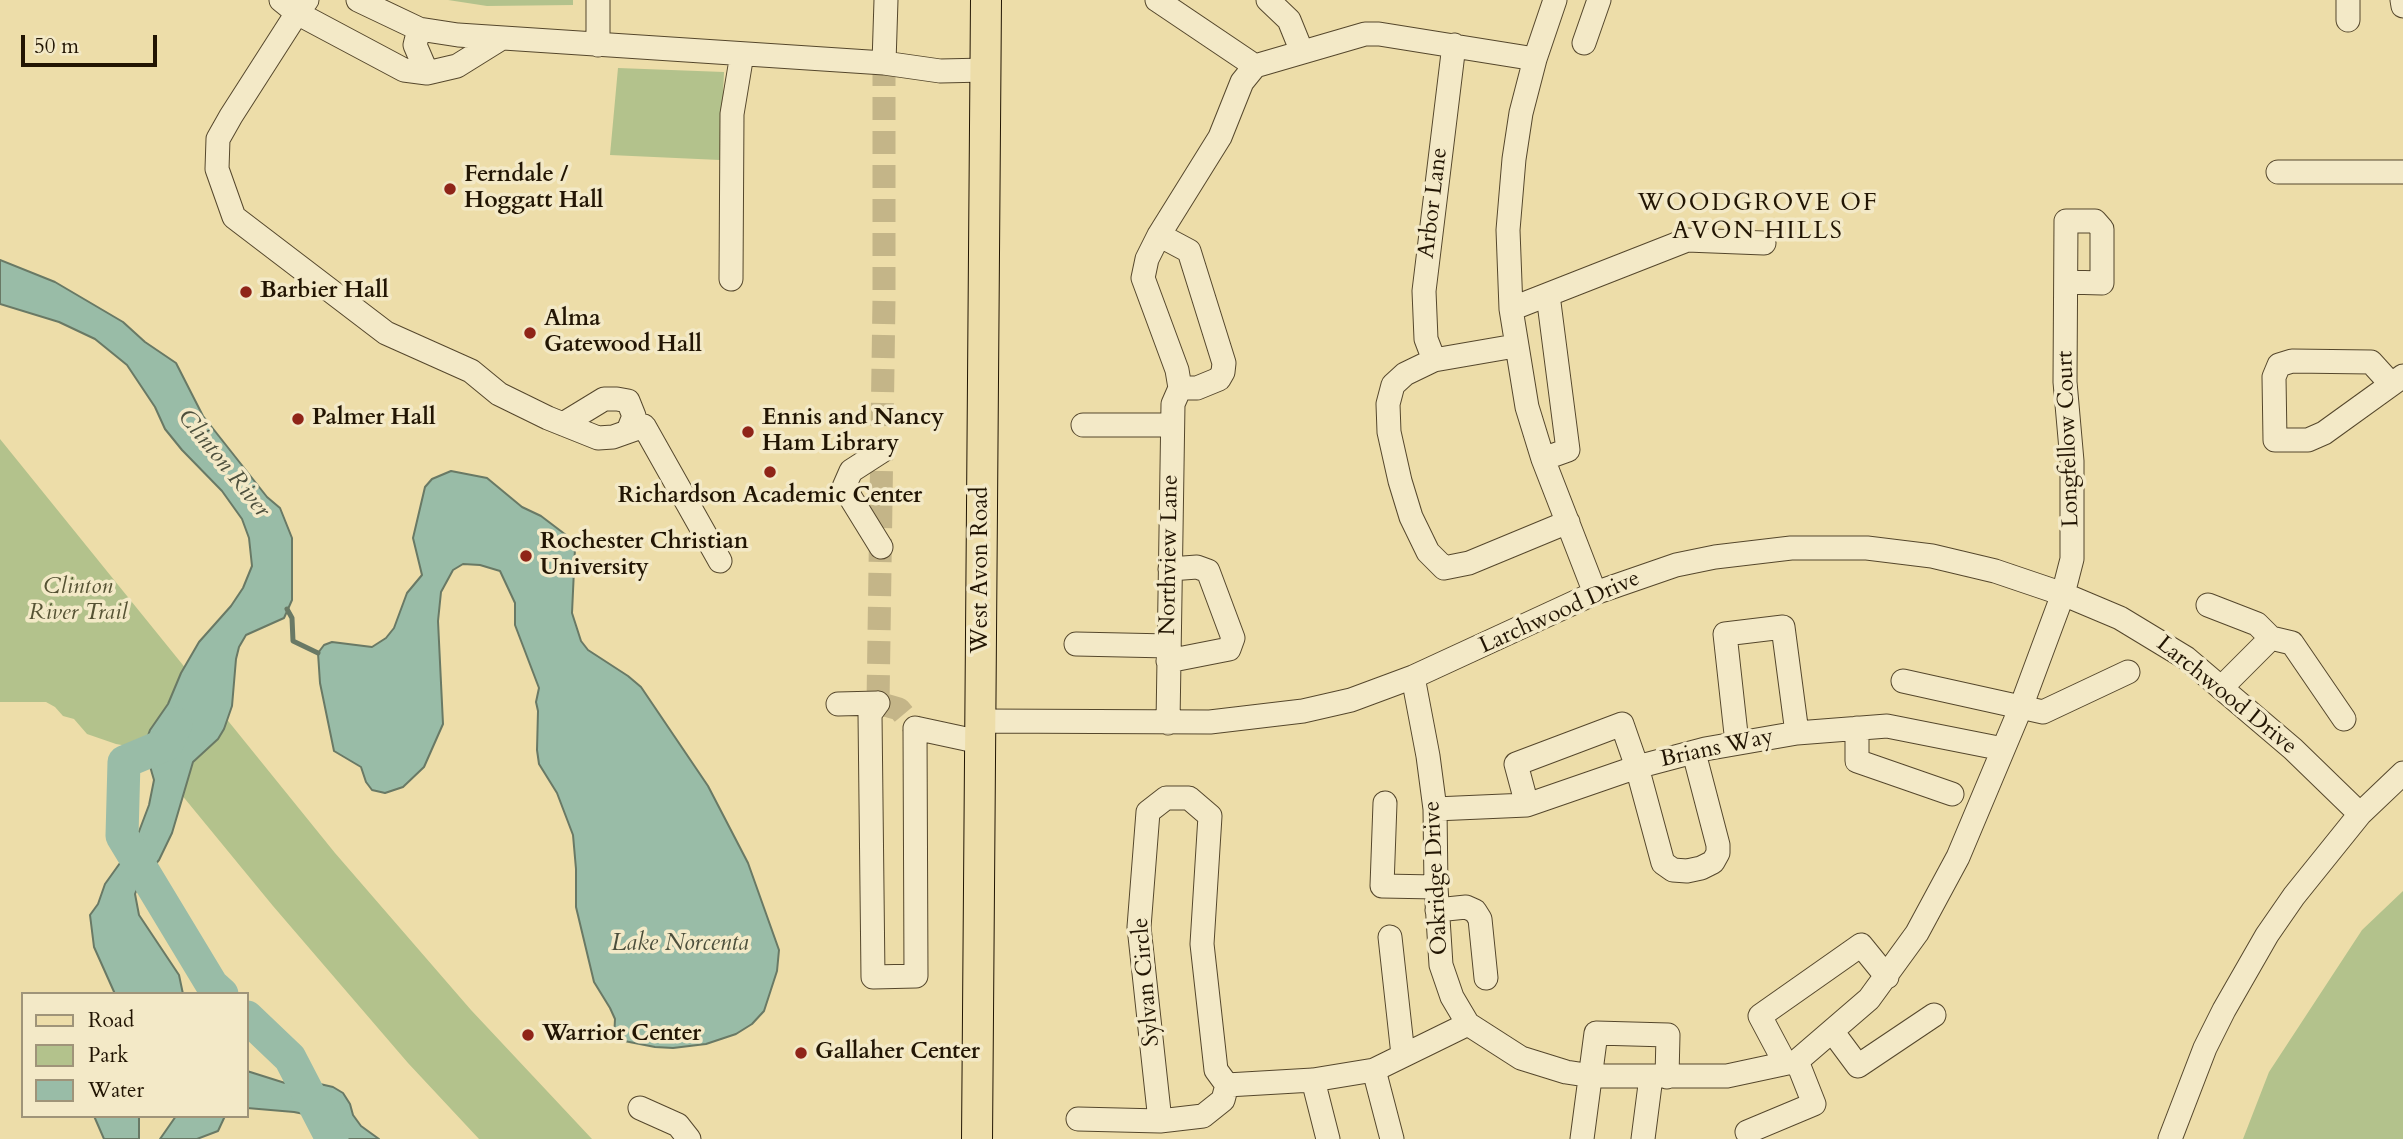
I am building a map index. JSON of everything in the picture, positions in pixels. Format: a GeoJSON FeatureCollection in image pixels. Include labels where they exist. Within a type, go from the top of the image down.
{"type":"FeatureCollection","features":[{"type":"Feature","properties":{"kind":"main road","name":"West Avon Road"},"geometry":{"type":"LineString","coordinates":[[977,1139],[986,0]]}},
{"type":"Feature","properties":{"kind":"street"},"geometry":{"type":"LineString","coordinates":[[358,0],[419,29],[458,35],[884,63],[940,71],[986,70]]}},
{"type":"Feature","properties":{"kind":"street"},"geometry":{"type":"LineString","coordinates":[[598,0],[598,45]]}},
{"type":"Feature","properties":{"kind":"street"},"geometry":{"type":"LineString","coordinates":[[884,63],[886,0]]}},
{"type":"Feature","properties":{"kind":"street"},"geometry":{"type":"LineString","coordinates":[[1157,0],[1255,66],[1365,34],[1379,33],[1535,59]]}},
{"type":"Feature","properties":{"kind":"street"},"geometry":{"type":"LineString","coordinates":[[1268,0],[1289,20],[1303,52]]}},
{"type":"Feature","properties":{"kind":"street"},"geometry":{"type":"LineString","coordinates":[[1555,0],[1535,59],[1521,113],[1511,185],[1508,249],[1511,309],[1527,407],[1543,460],[1595,593]]}},
{"type":"Feature","properties":{"kind":"street"},"geometry":{"type":"LineString","coordinates":[[1584,43],[1599,0]]}},
{"type":"Feature","properties":{"kind":"street"},"geometry":{"type":"LineString","coordinates":[[2402,0],[2403,6]]}},
{"type":"Feature","properties":{"kind":"street"},"geometry":{"type":"LineString","coordinates":[[502,38],[457,66],[427,73],[404,70],[295,4],[218,139],[217,169],[234,217],[386,333],[471,371],[499,394],[598,438],[613,437],[644,426],[720,561]]}},
{"type":"Feature","properties":{"kind":"street"},"geometry":{"type":"LineString","coordinates":[[419,29],[415,45],[427,73]]}},
{"type":"Feature","properties":{"kind":"street","name":"Arbor Lane"},"geometry":{"type":"LineString","coordinates":[[1434,360],[1426,339],[1424,291],[1454,45]]}},
{"type":"Feature","properties":{"kind":"street"},"geometry":{"type":"LineString","coordinates":[[731,279],[732,114],[742,54]]}},
{"type":"Feature","properties":{"kind":"street","name":"Northview Lane"},"geometry":{"type":"LineString","coordinates":[[1168,723],[1172,425],[1173,404],[1180,388],[1177,370],[1143,278],[1146,259],[1220,137],[1242,82],[1255,66]]}},
{"type":"Feature","properties":{"kind":"street"},"geometry":{"type":"LineString","coordinates":[[2278,172],[2403,172]]}},
{"type":"Feature","properties":{"kind":"street"},"geometry":{"type":"LineString","coordinates":[[1159,235],[1189,251],[1224,363],[1219,379],[1197,388],[1180,388]]}},
{"type":"Feature","properties":{"kind":"street"},"geometry":{"type":"LineString","coordinates":[[1511,309],[1687,240],[1764,243]]}},
{"type":"Feature","properties":{"kind":"street","name":"Longfellow Court"},"geometry":{"type":"LineString","coordinates":[[2021,706],[2063,594],[2072,559],[2072,461],[2065,382],[2066,282]]}},
{"type":"Feature","properties":{"kind":"street"},"geometry":{"type":"LineString","coordinates":[[1543,460],[1568,450],[1548,295]]}},
{"type":"Feature","properties":{"kind":"street"},"geometry":{"type":"LineString","coordinates":[[1516,346],[1434,360],[1405,374],[1393,385],[1388,404],[1389,432],[1400,481],[1428,552],[1444,568],[1469,563],[1568,522]]}},
{"type":"Feature","properties":{"kind":"street"},"geometry":{"type":"LineString","coordinates":[[2291,361],[2371,362],[2397,380],[2324,433],[2308,440],[2274,440],[2274,377],[2279,365],[2291,361]]}},
{"type":"Feature","properties":{"kind":"street"},"geometry":{"type":"LineString","coordinates":[[563,424],[604,400],[617,399],[628,401],[634,416],[628,431]]}},
{"type":"Feature","properties":{"kind":"street"},"geometry":{"type":"LineString","coordinates":[[1083,425],[1172,425]]}},
{"type":"Feature","properties":{"kind":"street"},"geometry":{"type":"LineString","coordinates":[[881,547],[844,487],[852,471],[882,451]]}},
{"type":"Feature","properties":{"kind":"street","name":"Larchwood Drive"},"geometry":{"type":"LineString","coordinates":[[838,704],[878,703],[870,714],[873,977],[916,976],[915,728],[980,732],[1254,718],[1303,711],[1351,700],[1413,677],[1595,593],[1676,565],[1715,557],[1791,548],[1842,547],[1932,556],[1966,563],[2063,594],[2120,618],[2186,658],[2293,749],[2360,814]]}},
{"type":"Feature","properties":{"kind":"street"},"geometry":{"type":"LineString","coordinates":[[1076,644],[1169,653],[1229,649],[1233,638],[1208,571],[1197,567],[1170,569]]}},
{"type":"Feature","properties":{"kind":"street"},"geometry":{"type":"LineString","coordinates":[[2208,605],[2257,624],[2271,638],[2292,643],[2344,719]]}},
{"type":"Feature","properties":{"kind":"street"},"geometry":{"type":"LineString","coordinates":[[1737,743],[1725,634],[1783,626],[1797,733]]}},
{"type":"Feature","properties":{"kind":"street"},"geometry":{"type":"LineString","coordinates":[[2221,688],[2271,638]]}},
{"type":"Feature","properties":{"kind":"street"},"geometry":{"type":"LineString","coordinates":[[1903,681],[2043,712],[2128,672]]}},
{"type":"Feature","properties":{"kind":"street","name":"Oakridge Drive"},"geometry":{"type":"LineString","coordinates":[[1413,677],[1428,756],[1434,809],[1441,965],[1452,997],[1468,1024],[1521,1058],[1566,1072],[1592,1076],[1727,1076],[1791,1062],[1870,999],[1917,933],[1958,857],[2021,706]]}},
{"type":"Feature","properties":{"kind":"street"},"geometry":{"type":"LineString","coordinates":[[1527,805],[1516,764],[1622,724],[1637,766],[1663,863],[1672,870],[1701,868],[1713,862],[1718,853],[1718,845],[1694,753]]}},
{"type":"Feature","properties":{"kind":"street","name":"Brians Way"},"geometry":{"type":"LineString","coordinates":[[1434,809],[1527,805],[1637,766],[1737,743],[1797,733],[1887,726],[2003,749]]}},
{"type":"Feature","properties":{"kind":"street"},"geometry":{"type":"LineString","coordinates":[[1857,729],[1857,761],[1952,794]]}},
{"type":"Feature","properties":{"kind":"street"},"geometry":{"type":"LineString","coordinates":[[2170,1139],[2205,1048],[2245,972],[2294,896],[2360,814],[2403,773]]}},
{"type":"Feature","properties":{"kind":"street","name":"Sylvan Circle"},"geometry":{"type":"LineString","coordinates":[[1160,1121],[1139,928],[1148,812],[1166,798],[1189,798],[1210,816],[1202,944],[1216,1070],[1227,1085]]}},
{"type":"Feature","properties":{"kind":"street"},"geometry":{"type":"LineString","coordinates":[[1385,803],[1382,886],[1437,898],[1475,911],[1480,919],[1486,978]]}},
{"type":"Feature","properties":{"kind":"street"},"geometry":{"type":"LineString","coordinates":[[1390,937],[1403,1055]]}},
{"type":"Feature","properties":{"kind":"street"},"geometry":{"type":"LineString","coordinates":[[1747,1132],[1814,1104],[1791,1062],[1760,1016],[1861,945],[1887,978]]}},
{"type":"Feature","properties":{"kind":"street"},"geometry":{"type":"LineString","coordinates":[[1832,1031],[1858,1066],[1934,1015]]}},
{"type":"Feature","properties":{"kind":"street"},"geometry":{"type":"LineString","coordinates":[[1078,1119],[1160,1121],[1203,1116],[1223,1100],[1227,1085],[1313,1080],[1374,1070],[1468,1024]]}},
{"type":"Feature","properties":{"kind":"street"},"geometry":{"type":"LineString","coordinates":[[1582,1139],[1596,1033],[1668,1035],[1643,1139]]}},
{"type":"Feature","properties":{"kind":"street"},"geometry":{"type":"LineString","coordinates":[[1374,1070],[1392,1139]]}},
{"type":"Feature","properties":{"kind":"street"},"geometry":{"type":"LineString","coordinates":[[1313,1080],[1328,1139]]}},
{"type":"Feature","properties":{"kind":"street"},"geometry":{"type":"LineString","coordinates":[[640,1108],[678,1125],[689,1139]]}},
{"type":"Feature","properties":{"kind":"green space"},"geometry":{"type":"Polygon","coordinates":[[[448,0],[573,0],[573,5],[487,6],[448,0]]]}},
{"type":"Feature","properties":{"kind":"green space"},"geometry":{"type":"Polygon","coordinates":[[[618,68],[724,72],[720,160],[610,155],[618,68]]]}},
{"type":"Feature","properties":{"kind":"green space","name":"Clinton River Trail"},"geometry":{"type":"Polygon","coordinates":[[[0,439],[335,853],[471,1010],[592,1139],[479,1139],[408,1063],[273,906],[144,749],[116,744],[87,734],[74,719],[63,716],[46,702],[0,702],[0,439]]]}},
{"type":"Feature","properties":{"kind":"green space"},"geometry":{"type":"Polygon","coordinates":[[[2403,891],[2403,1139],[2243,1139],[2269,1072],[2362,930],[2403,891]]]}},
{"type":"Feature","properties":{"kind":"water"},"geometry":{"type":"Polygon","coordinates":[[[0,260],[55,282],[123,322],[145,342],[176,363],[203,416],[267,497],[280,508],[292,538],[292,600],[284,618],[246,635],[239,647],[232,706],[224,729],[218,739],[193,762],[172,833],[159,860],[139,884],[135,894],[139,915],[179,975],[183,992],[114,992],[94,947],[90,915],[98,904],[105,884],[135,842],[149,805],[154,780],[147,756],[146,741],[150,730],[168,704],[181,673],[199,642],[243,588],[252,566],[249,538],[242,519],[222,491],[165,429],[155,407],[127,365],[95,339],[59,322],[0,304],[0,260]]]}},
{"type":"Feature","properties":{"kind":"water","name":"Lake Norcenta"},"geometry":{"type":"Polygon","coordinates":[[[451,471],[487,478],[522,507],[541,516],[566,535],[575,548],[572,613],[581,641],[588,650],[641,687],[708,786],[748,863],[779,950],[777,971],[764,1011],[752,1024],[736,1034],[706,1044],[673,1048],[614,1039],[615,1019],[594,982],[576,907],[573,835],[557,793],[539,764],[536,702],[539,688],[515,625],[515,603],[500,571],[480,565],[463,564],[453,570],[441,592],[438,621],[443,724],[424,767],[403,787],[385,793],[372,790],[361,767],[334,751],[320,683],[318,653],[324,645],[332,642],[372,647],[386,638],[394,628],[407,593],[422,575],[413,538],[425,487],[432,479],[451,471]]]}},
{"type":"Feature","properties":{"kind":"water"},"geometry":{"type":"Polygon","coordinates":[[[248,1071],[285,1083],[333,1087],[343,1093],[361,1126],[379,1139],[323,1139],[324,1118],[248,1108],[248,1071]]]}},
{"type":"Feature","properties":{"kind":"water"},"geometry":{"type":"Polygon","coordinates":[[[95,1118],[139,1118],[139,1139],[104,1139],[95,1118]]]}},
{"type":"Feature","properties":{"kind":"water"},"geometry":{"type":"Polygon","coordinates":[[[175,1118],[224,1118],[218,1131],[197,1139],[160,1139],[175,1118]]]}},
{"type":"Feature","properties":{"kind":"waterway"},"geometry":{"type":"LineString","coordinates":[[287,609],[292,618],[293,641],[318,653]]}},
{"type":"Feature","properties":{"kind":"waterway","name":"Clinton River"},"geometry":{"type":"LineString","coordinates":[[176,724],[167,744],[124,762],[122,836],[212,985],[220,992]]}},
{"type":"Feature","properties":{"kind":"waterway","name":"Clinton River"},"geometry":{"type":"LineString","coordinates":[[248,1018],[290,1058],[332,1139]]}},
{"type":"Feature","properties":{"kind":"tunnel"},"geometry":{"type":"LineString","coordinates":[[884,63],[884,299],[878,703],[899,709],[915,728]]}},
{"type":"Feature","properties":{"kind":"place","name":"Ferndale / Hoggatt Hall"},"geometry":{"type":"Point","coordinates":[450,189]}},
{"type":"Feature","properties":{"kind":"place","name":"Barbier Hall"},"geometry":{"type":"Point","coordinates":[246,292]}},
{"type":"Feature","properties":{"kind":"place","name":"Alma Gatewood Hall"},"geometry":{"type":"Point","coordinates":[530,333]}},
{"type":"Feature","properties":{"kind":"place","name":"Palmer Hall"},"geometry":{"type":"Point","coordinates":[298,419]}},
{"type":"Feature","properties":{"kind":"place","name":"Ennis and Nancy Ham Library"},"geometry":{"type":"Point","coordinates":[748,432]}},
{"type":"Feature","properties":{"kind":"place","name":"Richardson Academic Center"},"geometry":{"type":"Point","coordinates":[770,472]}},
{"type":"Feature","properties":{"kind":"place","name":"Rochester Christian University"},"geometry":{"type":"Point","coordinates":[526,556]}},
{"type":"Feature","properties":{"kind":"place","name":"Warrior Center"},"geometry":{"type":"Point","coordinates":[528,1035]}},
{"type":"Feature","properties":{"kind":"place","name":"Gallaher Center"},"geometry":{"type":"Point","coordinates":[801,1053]}},
{"type":"Feature","properties":{"kind":"district","name":"WOODGROVE OF AVON HILLS"},"geometry":{"type":"Point","coordinates":[1758,218]}}]}
